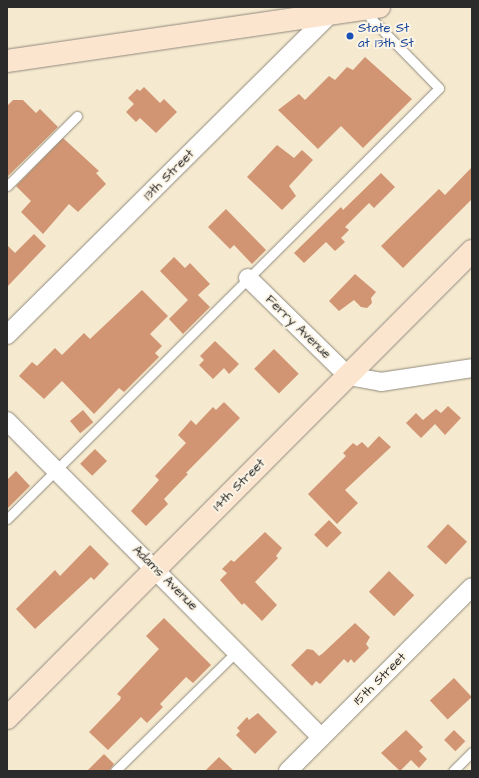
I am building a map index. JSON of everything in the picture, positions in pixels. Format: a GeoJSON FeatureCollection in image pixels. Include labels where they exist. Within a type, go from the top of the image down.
{"type":"FeatureCollection","features":[{"type":"Feature","properties":{"kind":"street"},"geometry":{"type":"LineString","coordinates":[[13,62],[370,8]]}},
{"type":"Feature","properties":{"kind":"street","name":"13th Street"},"geometry":{"type":"LineString","coordinates":[[7,335],[330,14]]}},
{"type":"Feature","properties":{"kind":"street","name":"14th Street"},"geometry":{"type":"LineString","coordinates":[[7,718],[472,251]]}},
{"type":"Feature","properties":{"kind":"street","name":"Ferry Avenue"},"geometry":{"type":"LineString","coordinates":[[248,278],[348,376]]}},
{"type":"Feature","properties":{"kind":"street"},"geometry":{"type":"LineString","coordinates":[[348,376],[381,382],[472,368]]}},
{"type":"Feature","properties":{"kind":"street","name":"Adams Avenue"},"geometry":{"type":"LineString","coordinates":[[7,421],[322,737]]}},
{"type":"Feature","properties":{"kind":"street","name":"15th Street"},"geometry":{"type":"LineString","coordinates":[[288,771],[472,587]]}},
{"type":"Feature","properties":{"kind":"lane"},"geometry":{"type":"LineString","coordinates":[[7,519],[438,88],[370,8]]}},
{"type":"Feature","properties":{"kind":"lane"},"geometry":{"type":"LineString","coordinates":[[7,186],[77,116]]}},
{"type":"Feature","properties":{"kind":"lane"},"geometry":{"type":"LineString","coordinates":[[115,771],[237,651]]}},
{"type":"Feature","properties":{"kind":"lane"},"geometry":{"type":"LineString","coordinates":[[453,771],[472,752]]}},
{"type":"Feature","properties":{"kind":"building"},"geometry":{"type":"Polygon","coordinates":[[[365,57],[412,99],[363,148],[341,126],[318,149],[278,110],[299,94],[305,100],[329,76],[335,80],[347,67],[353,70],[365,57]]]}},
{"type":"Feature","properties":{"kind":"building"},"geometry":{"type":"Polygon","coordinates":[[[144,87],[160,103],[164,99],[177,112],[156,133],[140,118],[136,122],[126,112],[134,104],[128,98],[137,89],[140,91],[144,87]]]}},
{"type":"Feature","properties":{"kind":"building"},"geometry":{"type":"Polygon","coordinates":[[[13,100],[23,100],[36,113],[40,109],[58,127],[7,177],[7,106],[13,100]]]}},
{"type":"Feature","properties":{"kind":"building"},"geometry":{"type":"Polygon","coordinates":[[[63,138],[99,171],[96,173],[106,184],[78,212],[69,204],[43,234],[21,212],[31,201],[16,186],[63,138]]]}},
{"type":"Feature","properties":{"kind":"building"},"geometry":{"type":"Polygon","coordinates":[[[277,145],[294,158],[302,150],[313,160],[289,186],[296,196],[282,210],[247,177],[277,145]]]}},
{"type":"Feature","properties":{"kind":"building"},"geometry":{"type":"Polygon","coordinates":[[[472,167],[472,199],[403,268],[381,246],[439,189],[445,195],[472,167]]]}},
{"type":"Feature","properties":{"kind":"building"},"geometry":{"type":"Polygon","coordinates":[[[381,173],[395,187],[374,208],[369,203],[345,227],[349,230],[341,238],[345,242],[335,251],[326,242],[304,263],[294,253],[341,207],[343,210],[381,173]]]}},
{"type":"Feature","properties":{"kind":"building"},"geometry":{"type":"Polygon","coordinates":[[[226,209],[266,250],[252,264],[234,245],[230,249],[208,227],[226,209]]]}},
{"type":"Feature","properties":{"kind":"building"},"geometry":{"type":"Polygon","coordinates":[[[34,234],[46,246],[7,287],[7,245],[15,253],[34,234]]]}},
{"type":"Feature","properties":{"kind":"building"},"geometry":{"type":"Polygon","coordinates":[[[174,257],[185,268],[190,263],[210,284],[198,295],[210,307],[183,334],[169,319],[188,300],[160,271],[174,257]]]}},
{"type":"Feature","properties":{"kind":"building"},"geometry":{"type":"Polygon","coordinates":[[[355,274],[376,292],[371,298],[372,303],[367,308],[361,307],[354,300],[339,311],[329,301],[355,274]]]}},
{"type":"Feature","properties":{"kind":"building"},"geometry":{"type":"Polygon","coordinates":[[[142,290],[168,316],[150,334],[162,346],[155,353],[159,357],[124,392],[119,388],[94,414],[62,381],[44,399],[19,376],[32,362],[37,366],[55,348],[62,355],[84,333],[90,339],[142,290]]]}},
{"type":"Feature","properties":{"kind":"building"},"geometry":{"type":"Polygon","coordinates":[[[215,341],[239,364],[229,374],[224,368],[213,379],[199,365],[204,360],[200,356],[215,341]]]}},
{"type":"Feature","properties":{"kind":"building"},"geometry":{"type":"Polygon","coordinates":[[[274,349],[299,374],[279,394],[254,369],[274,349]]]}},
{"type":"Feature","properties":{"kind":"building"},"geometry":{"type":"Polygon","coordinates":[[[224,402],[240,418],[186,473],[188,474],[164,499],[168,504],[146,526],[131,511],[159,480],[155,476],[186,443],[178,435],[191,420],[196,425],[213,407],[216,410],[224,402]]]}},
{"type":"Feature","properties":{"kind":"building"},"geometry":{"type":"Polygon","coordinates":[[[448,406],[461,418],[445,435],[435,424],[421,438],[406,423],[416,413],[423,420],[436,409],[441,413],[448,406]]]}},
{"type":"Feature","properties":{"kind":"building"},"geometry":{"type":"Polygon","coordinates":[[[83,410],[93,422],[80,433],[70,421],[83,410]]]}},
{"type":"Feature","properties":{"kind":"building"},"geometry":{"type":"Polygon","coordinates":[[[379,436],[391,447],[345,490],[358,503],[337,524],[308,494],[346,456],[343,453],[353,443],[357,446],[362,442],[368,448],[379,436]]]}},
{"type":"Feature","properties":{"kind":"building"},"geometry":{"type":"Polygon","coordinates":[[[95,449],[107,461],[92,476],[80,464],[95,449]]]}},
{"type":"Feature","properties":{"kind":"building"},"geometry":{"type":"Polygon","coordinates":[[[16,471],[30,486],[7,509],[7,480],[16,471]]]}},
{"type":"Feature","properties":{"kind":"building"},"geometry":{"type":"Polygon","coordinates":[[[329,520],[342,533],[327,548],[314,535],[329,520]]]}},
{"type":"Feature","properties":{"kind":"building"},"geometry":{"type":"Polygon","coordinates":[[[448,524],[467,542],[446,564],[427,547],[448,524]]]}},
{"type":"Feature","properties":{"kind":"building"},"geometry":{"type":"Polygon","coordinates":[[[265,532],[282,548],[276,556],[278,558],[255,582],[277,605],[262,621],[244,603],[242,605],[220,580],[227,573],[222,569],[231,560],[234,562],[265,532]]]}},
{"type":"Feature","properties":{"kind":"building"},"geometry":{"type":"Polygon","coordinates":[[[90,545],[109,564],[94,580],[91,577],[35,629],[16,609],[55,570],[60,576],[90,545]]]}},
{"type":"Feature","properties":{"kind":"building"},"geometry":{"type":"Polygon","coordinates":[[[389,571],[414,595],[394,616],[369,592],[389,571]]]}},
{"type":"Feature","properties":{"kind":"building"},"geometry":{"type":"Polygon","coordinates":[[[164,618],[211,665],[193,683],[186,677],[160,704],[163,707],[147,723],[141,717],[108,750],[89,732],[120,700],[121,697],[117,694],[159,649],[146,636],[164,618]]]}},
{"type":"Feature","properties":{"kind":"building"},"geometry":{"type":"Polygon","coordinates":[[[355,623],[370,637],[366,644],[369,648],[354,663],[351,659],[348,663],[344,659],[320,684],[316,681],[312,686],[291,665],[307,649],[313,650],[319,656],[355,623]]]}},
{"type":"Feature","properties":{"kind":"building"},"geometry":{"type":"Polygon","coordinates":[[[454,678],[472,697],[448,720],[430,701],[454,678]]]}},
{"type":"Feature","properties":{"kind":"building"},"geometry":{"type":"Polygon","coordinates":[[[258,713],[277,732],[255,754],[236,735],[240,731],[237,728],[247,717],[249,720],[258,713]]]}},
{"type":"Feature","properties":{"kind":"building"},"geometry":{"type":"Polygon","coordinates":[[[406,730],[423,747],[419,751],[427,759],[419,768],[411,760],[400,771],[381,753],[406,730]]]}},
{"type":"Feature","properties":{"kind":"building"},"geometry":{"type":"Polygon","coordinates":[[[454,730],[465,741],[455,751],[444,740],[454,730]]]}},
{"type":"Feature","properties":{"kind":"building"},"geometry":{"type":"Polygon","coordinates":[[[104,754],[114,764],[109,771],[87,771],[104,754]]]}},
{"type":"Feature","properties":{"kind":"building"},"geometry":{"type":"Polygon","coordinates":[[[219,757],[234,771],[205,771],[219,757]]]}},
{"type":"Feature","properties":{"kind":"place","name":"State St at 13th St"},"geometry":{"type":"Point","coordinates":[350,36]}}]}
